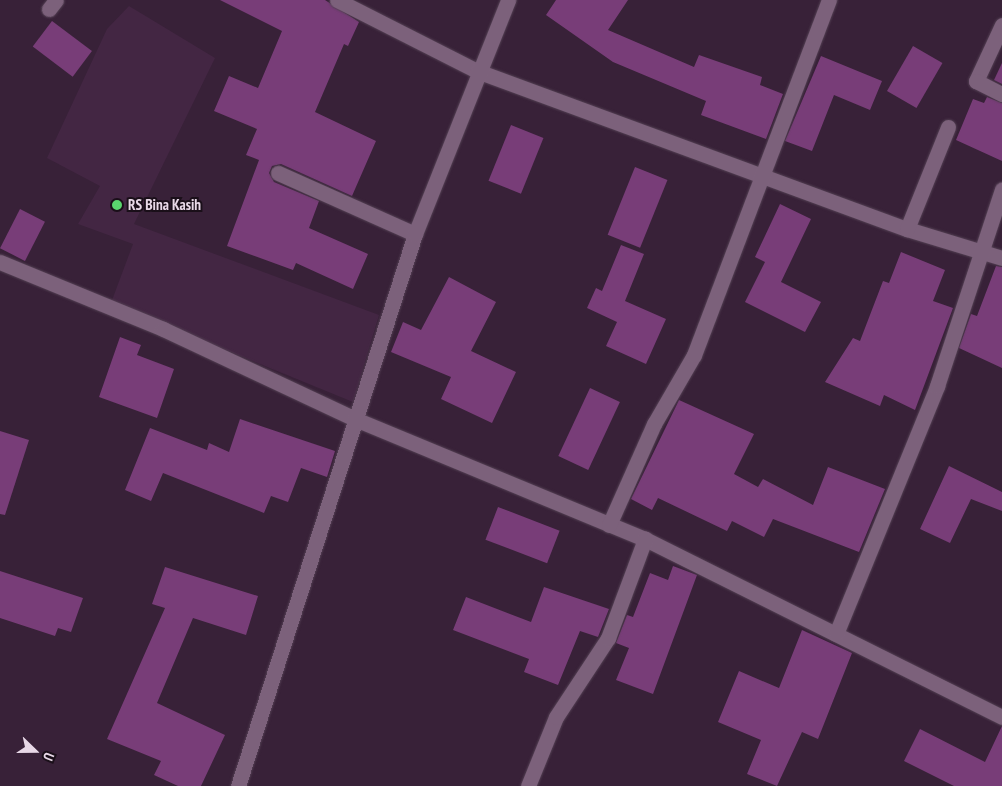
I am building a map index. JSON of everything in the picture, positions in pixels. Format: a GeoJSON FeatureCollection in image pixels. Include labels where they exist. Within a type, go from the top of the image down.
{"type":"FeatureCollection","features":[{"type":"Feature","properties":{"kind":"street"},"geometry":{"type":"LineString","coordinates":[[336,0],[477,70],[760,172],[907,229],[1002,258]]}},
{"type":"Feature","properties":{"kind":"street"},"geometry":{"type":"LineString","coordinates":[[238,786],[415,234],[477,70],[508,0]]}},
{"type":"Feature","properties":{"kind":"street"},"geometry":{"type":"LineString","coordinates":[[609,525],[654,424],[694,355],[760,172],[826,1]]}},
{"type":"Feature","properties":{"kind":"street"},"geometry":{"type":"LineString","coordinates":[[1002,25],[976,81],[1002,94]]}},
{"type":"Feature","properties":{"kind":"street"},"geometry":{"type":"LineString","coordinates":[[907,229],[948,127]]}},
{"type":"Feature","properties":{"kind":"street"},"geometry":{"type":"LineString","coordinates":[[278,173],[415,234]]}},
{"type":"Feature","properties":{"kind":"street"},"geometry":{"type":"LineString","coordinates":[[836,634],[937,386],[979,250],[1002,189]]}},
{"type":"Feature","properties":{"kind":"street"},"geometry":{"type":"LineString","coordinates":[[0,262],[163,329],[355,419],[645,539],[1002,717]]}},
{"type":"Feature","properties":{"kind":"street"},"geometry":{"type":"LineString","coordinates":[[528,786],[556,717],[608,638],[645,539]]}},
{"type":"Feature","properties":{"kind":"shaded area","name":"RS Bina Kasih"},"geometry":{"type":"Polygon","coordinates":[[[129,6],[215,58],[134,224],[379,315],[353,402],[111,303],[133,244],[78,224],[100,186],[47,158],[107,29],[129,6]]]}},
{"type":"Feature","properties":{"kind":"building"},"geometry":{"type":"Polygon","coordinates":[[[220,0],[325,0],[359,22],[348,46],[344,44],[315,112],[376,141],[352,196],[281,164],[272,166],[269,173],[274,182],[319,201],[309,228],[368,254],[353,289],[296,263],[293,270],[227,246],[259,160],[246,155],[257,129],[214,111],[229,76],[258,88],[282,31],[220,0]]]}},
{"type":"Feature","properties":{"kind":"building"},"geometry":{"type":"Polygon","coordinates":[[[556,0],[628,0],[608,30],[694,67],[699,55],[762,77],[760,85],[783,94],[766,139],[701,115],[706,101],[613,62],[546,15],[556,0]]]}},
{"type":"Feature","properties":{"kind":"building"},"geometry":{"type":"Polygon","coordinates":[[[52,21],[92,51],[73,77],[33,47],[52,21]]]}},
{"type":"Feature","properties":{"kind":"building"},"geometry":{"type":"Polygon","coordinates":[[[913,46],[942,63],[916,108],[887,91],[913,46]]]}},
{"type":"Feature","properties":{"kind":"building"},"geometry":{"type":"Polygon","coordinates":[[[821,56],[882,81],[870,110],[834,95],[812,151],[785,141],[821,56]]]}},
{"type":"Feature","properties":{"kind":"building"},"geometry":{"type":"Polygon","coordinates":[[[1002,63],[1002,84],[994,80],[1002,63]]]}},
{"type":"Feature","properties":{"kind":"building"},"geometry":{"type":"Polygon","coordinates":[[[987,97],[1002,103],[1002,161],[956,140],[973,99],[984,103],[987,97]]]}},
{"type":"Feature","properties":{"kind":"building"},"geometry":{"type":"Polygon","coordinates":[[[511,125],[543,138],[521,194],[489,181],[511,125]]]}},
{"type":"Feature","properties":{"kind":"building"},"geometry":{"type":"Polygon","coordinates":[[[635,167],[667,180],[640,248],[608,235],[635,167]]]}},
{"type":"Feature","properties":{"kind":"building"},"geometry":{"type":"Polygon","coordinates":[[[780,204],[811,219],[781,282],[821,302],[805,332],[745,302],[765,262],[755,257],[780,204]]]}},
{"type":"Feature","properties":{"kind":"building"},"geometry":{"type":"Polygon","coordinates":[[[20,209],[45,222],[25,261],[0,248],[20,209]]]}},
{"type":"Feature","properties":{"kind":"building"},"geometry":{"type":"Polygon","coordinates":[[[621,245],[644,254],[625,301],[666,319],[646,364],[606,346],[617,322],[587,308],[596,288],[602,291],[621,245]]]}},
{"type":"Feature","properties":{"kind":"building"},"geometry":{"type":"Polygon","coordinates":[[[901,252],[945,270],[933,301],[953,308],[915,410],[884,395],[880,406],[825,382],[853,338],[860,341],[883,281],[889,283],[901,252]]]}},
{"type":"Feature","properties":{"kind":"building"},"geometry":{"type":"Polygon","coordinates":[[[996,266],[1002,267],[1002,368],[959,348],[971,314],[977,316],[996,266]]]}},
{"type":"Feature","properties":{"kind":"building"},"geometry":{"type":"Polygon","coordinates":[[[449,277],[496,302],[471,351],[516,372],[492,423],[441,399],[451,377],[391,352],[403,322],[421,330],[449,277]]]}},
{"type":"Feature","properties":{"kind":"building"},"geometry":{"type":"Polygon","coordinates":[[[120,337],[141,345],[137,355],[174,369],[157,418],[99,397],[120,337]]]}},
{"type":"Feature","properties":{"kind":"building"},"geometry":{"type":"Polygon","coordinates":[[[590,388],[620,402],[588,470],[558,456],[590,388]]]}},
{"type":"Feature","properties":{"kind":"building"},"geometry":{"type":"Polygon","coordinates":[[[679,400],[754,434],[734,474],[758,487],[763,479],[813,505],[828,467],[885,489],[859,552],[773,519],[764,537],[732,521],[727,531],[658,498],[652,510],[631,499],[679,400]]]}},
{"type":"Feature","properties":{"kind":"building"},"geometry":{"type":"Polygon","coordinates":[[[240,419],[335,451],[327,477],[301,468],[288,502],[271,496],[264,513],[163,473],[151,501],[125,490],[150,428],[207,450],[209,443],[229,452],[240,419]]]}},
{"type":"Feature","properties":{"kind":"building"},"geometry":{"type":"Polygon","coordinates":[[[0,431],[29,440],[5,515],[0,514],[0,431]]]}},
{"type":"Feature","properties":{"kind":"building"},"geometry":{"type":"Polygon","coordinates":[[[949,466],[1002,492],[1002,511],[971,499],[950,543],[920,529],[949,466]]]}},
{"type":"Feature","properties":{"kind":"building"},"geometry":{"type":"Polygon","coordinates":[[[498,507],[560,531],[547,563],[485,540],[498,507]]]}},
{"type":"Feature","properties":{"kind":"building"},"geometry":{"type":"Polygon","coordinates":[[[673,566],[697,575],[653,694],[616,680],[629,648],[616,643],[627,615],[633,617],[650,573],[668,580],[673,566]]]}},
{"type":"Feature","properties":{"kind":"building"},"geometry":{"type":"Polygon","coordinates":[[[165,567],[258,596],[246,635],[193,618],[157,703],[225,735],[201,786],[178,786],[154,775],[161,761],[107,739],[165,608],[152,604],[165,567]]]}},
{"type":"Feature","properties":{"kind":"building"},"geometry":{"type":"Polygon","coordinates":[[[0,571],[83,598],[71,632],[58,628],[55,636],[0,618],[0,571]]]}},
{"type":"Feature","properties":{"kind":"building"},"geometry":{"type":"Polygon","coordinates":[[[544,587],[609,609],[598,637],[580,631],[558,685],[524,672],[529,659],[453,630],[466,597],[531,622],[544,587]]]}},
{"type":"Feature","properties":{"kind":"building"},"geometry":{"type":"Polygon","coordinates":[[[802,630],[852,653],[818,739],[802,732],[777,786],[747,774],[761,740],[718,722],[739,671],[779,688],[802,630]]]}},
{"type":"Feature","properties":{"kind":"building"},"geometry":{"type":"Polygon","coordinates":[[[1002,726],[1002,786],[954,786],[904,761],[920,729],[985,762],[1002,726]]]}},
{"type":"Feature","properties":{"kind":"place","name":"RS Bina Kasih"},"geometry":{"type":"Point","coordinates":[117,205]}}]}
